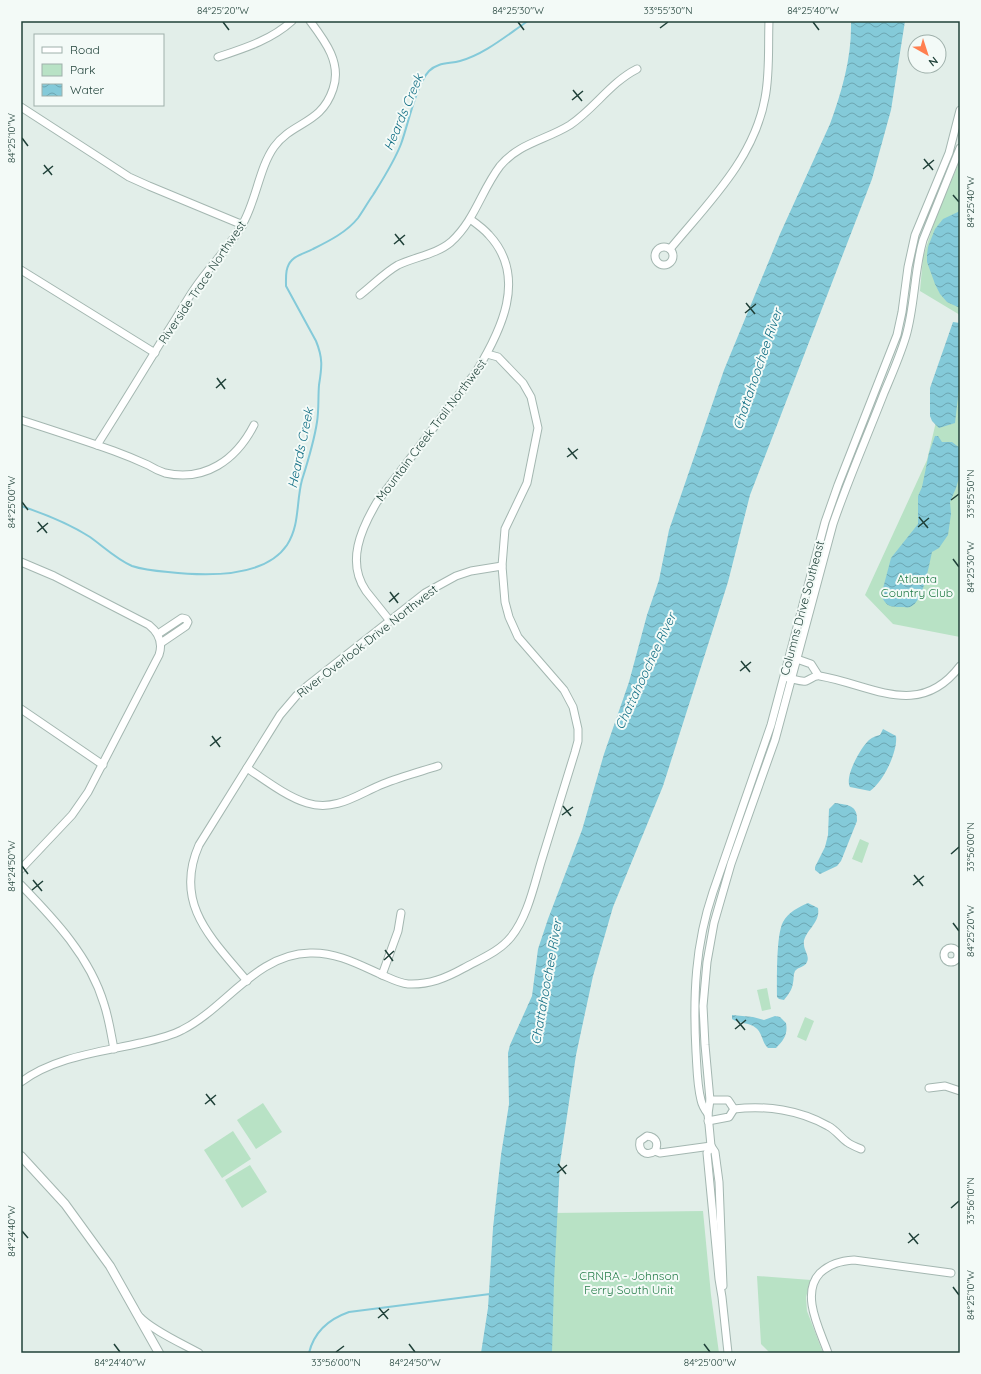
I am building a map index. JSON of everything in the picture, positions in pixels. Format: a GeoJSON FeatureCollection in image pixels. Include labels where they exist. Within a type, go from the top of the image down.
{"type":"FeatureCollection","features":[{"type":"Feature","properties":{"kind":"street"},"geometry":{"type":"LineString","coordinates":[[218,57],[253,45],[270,37],[292,21]]}},
{"type":"Feature","properties":{"kind":"street","name":"Riverside Trace Northwest"},"geometry":{"type":"LineString","coordinates":[[97,445],[195,289],[230,245],[242,225],[254,199],[267,159],[273,148],[287,133],[308,122],[318,114],[328,102],[333,89],[335,71],[332,53],[310,21]]}},
{"type":"Feature","properties":{"kind":"street"},"geometry":{"type":"LineString","coordinates":[[670,249],[738,166],[754,134],[765,98],[769,21]]}},
{"type":"Feature","properties":{"kind":"street"},"geometry":{"type":"LineString","coordinates":[[360,295],[397,266],[439,249],[449,243],[460,233],[470,219],[495,174],[510,156],[527,144],[554,134],[570,125],[625,76],[637,69]]}},
{"type":"Feature","properties":{"kind":"street"},"geometry":{"type":"LineString","coordinates":[[21,107],[130,176],[149,186],[242,225]]}},
{"type":"Feature","properties":{"kind":"street","name":"Columns Drive Southeast"},"geometry":{"type":"LineString","coordinates":[[708,1118],[701,1101],[695,1040],[694,992],[700,945],[709,904],[771,725],[811,570],[831,503],[896,335],[902,312],[908,267],[915,235],[948,153],[960,110]]}},
{"type":"Feature","properties":{"kind":"street","name":"Columns Drive Southeast"},"geometry":{"type":"LineString","coordinates":[[728,1353],[719,1279],[707,1153],[711,1146],[708,1118],[710,1100],[704,1046],[703,1006],[706,962],[710,941],[719,903],[731,864],[775,740],[833,524],[895,367],[906,335],[910,319],[919,254],[923,240],[960,148]]}},
{"type":"Feature","properties":{"kind":"street","name":"Mountain Creek Trail Northwest"},"geometry":{"type":"LineString","coordinates":[[390,620],[366,591],[358,574],[355,559],[362,530],[368,516],[377,502],[464,390],[487,354],[506,309],[509,293],[508,278],[503,256],[495,242],[483,229],[470,219]]}},
{"type":"Feature","properties":{"kind":"street"},"geometry":{"type":"LineString","coordinates":[[21,270],[155,353]]}},
{"type":"Feature","properties":{"kind":"street"},"geometry":{"type":"LineString","coordinates":[[21,1082],[45,1067],[62,1061],[164,1038],[182,1030],[200,1019],[263,968],[276,961],[291,956],[309,953],[324,953],[340,956],[393,980],[407,984],[422,984],[451,976],[492,953],[510,938],[519,926],[525,913],[575,752],[578,741],[578,729],[573,707],[564,690],[526,648],[514,630],[508,617],[505,602],[502,566],[505,529],[527,483],[538,428],[537,418],[531,397],[523,383],[498,357],[487,354]]}},
{"type":"Feature","properties":{"kind":"street"},"geometry":{"type":"LineString","coordinates":[[21,420],[97,445],[163,472],[176,475],[192,474],[211,469],[229,458],[242,444],[254,425]]}},
{"type":"Feature","properties":{"kind":"street"},"geometry":{"type":"LineString","coordinates":[[21,562],[54,576],[149,625],[158,634],[161,643],[159,655],[88,792],[72,815],[21,869]]}},
{"type":"Feature","properties":{"kind":"street","name":"River Overlook Drive Northwest"},"geometry":{"type":"LineString","coordinates":[[247,981],[201,923],[193,903],[190,880],[192,862],[199,845],[280,715],[297,695],[425,593],[445,581],[471,571],[502,566]]}},
{"type":"Feature","properties":{"kind":"street"},"geometry":{"type":"LineString","coordinates":[[158,634],[182,618],[186,619],[188,622],[186,626],[161,643]]}},
{"type":"Feature","properties":{"kind":"street"},"geometry":{"type":"LineString","coordinates":[[789,657],[811,664],[818,675]]}},
{"type":"Feature","properties":{"kind":"street"},"geometry":{"type":"LineString","coordinates":[[784,677],[804,681],[818,675],[889,694],[910,696],[937,687],[959,669]]}},
{"type":"Feature","properties":{"kind":"street"},"geometry":{"type":"LineString","coordinates":[[21,709],[103,765]]}},
{"type":"Feature","properties":{"kind":"street"},"geometry":{"type":"LineString","coordinates":[[247,768],[297,800],[323,806],[345,802],[383,784],[438,766]]}},
{"type":"Feature","properties":{"kind":"street"},"geometry":{"type":"LineString","coordinates":[[21,885],[71,941],[87,965],[104,1004],[110,1024],[114,1049]]}},
{"type":"Feature","properties":{"kind":"street"},"geometry":{"type":"LineString","coordinates":[[382,975],[398,931],[401,913]]}},
{"type":"Feature","properties":{"kind":"street"},"geometry":{"type":"LineString","coordinates":[[929,1088],[945,1086],[960,1091]]}},
{"type":"Feature","properties":{"kind":"street"},"geometry":{"type":"LineString","coordinates":[[710,1100],[728,1100],[734,1109]]}},
{"type":"Feature","properties":{"kind":"street"},"geometry":{"type":"LineString","coordinates":[[734,1109],[770,1108],[806,1116],[828,1126],[837,1132],[847,1142],[861,1149]]}},
{"type":"Feature","properties":{"kind":"street"},"geometry":{"type":"LineString","coordinates":[[708,1118],[729,1117],[734,1109]]}},
{"type":"Feature","properties":{"kind":"street"},"geometry":{"type":"LineString","coordinates":[[655,1151],[660,1153],[711,1146]]}},
{"type":"Feature","properties":{"kind":"street"},"geometry":{"type":"LineString","coordinates":[[21,1156],[65,1204],[89,1236],[110,1266],[139,1315],[159,1353]]}},
{"type":"Feature","properties":{"kind":"street"},"geometry":{"type":"LineString","coordinates":[[828,1353],[812,1309],[811,1300],[814,1283],[818,1276],[831,1265],[842,1260],[854,1260],[951,1273]]}},
{"type":"Feature","properties":{"kind":"street"},"geometry":{"type":"LineString","coordinates":[[139,1315],[149,1324],[199,1353]]}},
{"type":"Feature","properties":{"kind":"green space"},"geometry":{"type":"Polygon","coordinates":[[[960,160],[960,315],[920,291],[923,257],[935,220],[960,160]]]}},
{"type":"Feature","properties":{"kind":"green space","name":"Atlanta Country Club"},"geometry":{"type":"Polygon","coordinates":[[[960,320],[960,637],[893,624],[865,595],[927,460],[960,320]]]}},
{"type":"Feature","properties":{"kind":"green space"},"geometry":{"type":"Polygon","coordinates":[[[860,839],[869,843],[862,863],[852,859],[860,839]]]}},
{"type":"Feature","properties":{"kind":"green space"},"geometry":{"type":"Polygon","coordinates":[[[767,988],[771,1009],[762,1011],[757,990],[767,988]]]}},
{"type":"Feature","properties":{"kind":"green space"},"geometry":{"type":"Polygon","coordinates":[[[805,1017],[814,1021],[806,1041],[797,1037],[805,1017]]]}},
{"type":"Feature","properties":{"kind":"green space"},"geometry":{"type":"Polygon","coordinates":[[[263,1103],[282,1132],[256,1149],[237,1120],[263,1103]]]}},
{"type":"Feature","properties":{"kind":"green space"},"geometry":{"type":"Polygon","coordinates":[[[233,1131],[251,1159],[222,1178],[204,1150],[233,1131]]]}},
{"type":"Feature","properties":{"kind":"green space"},"geometry":{"type":"Polygon","coordinates":[[[250,1165],[267,1192],[242,1208],[225,1180],[250,1165]]]}},
{"type":"Feature","properties":{"kind":"green space","name":"CRNRA - Johnson Ferry South Unit"},"geometry":{"type":"Polygon","coordinates":[[[703,1211],[711,1295],[719,1353],[542,1353],[553,1213],[703,1211]]]}},
{"type":"Feature","properties":{"kind":"green space"},"geometry":{"type":"Polygon","coordinates":[[[757,1276],[811,1280],[806,1297],[807,1311],[823,1353],[770,1353],[761,1344],[757,1276]]]}},
{"type":"Feature","properties":{"kind":"water","name":"Chattahoochee River"},"geometry":{"type":"Polygon","coordinates":[[[851,21],[905,21],[891,110],[872,179],[750,495],[728,582],[663,786],[613,907],[593,976],[576,1055],[560,1163],[552,1353],[481,1353],[488,1308],[493,1228],[501,1155],[509,1104],[508,1053],[510,1045],[532,996],[538,949],[582,830],[604,754],[629,682],[647,615],[659,580],[669,530],[724,370],[780,234],[834,112],[848,61],[851,21]]]}},
{"type":"Feature","properties":{"kind":"water"},"geometry":{"type":"Polygon","coordinates":[[[960,211],[960,308],[947,302],[940,294],[927,262],[927,255],[928,247],[935,229],[943,219],[960,211]]]}},
{"type":"Feature","properties":{"kind":"water"},"geometry":{"type":"Polygon","coordinates":[[[953,322],[960,323],[960,380],[955,423],[939,428],[932,421],[930,416],[930,388],[953,322]]]}},
{"type":"Feature","properties":{"kind":"water"},"geometry":{"type":"Polygon","coordinates":[[[935,436],[938,436],[942,442],[952,442],[960,448],[959,478],[950,502],[951,514],[948,535],[939,548],[932,552],[925,583],[915,604],[910,607],[891,606],[885,602],[881,596],[891,558],[918,524],[918,496],[922,487],[929,453],[935,436]]]}},
{"type":"Feature","properties":{"kind":"water"},"geometry":{"type":"Polygon","coordinates":[[[883,729],[896,736],[895,750],[889,766],[880,781],[870,791],[850,787],[849,776],[854,762],[869,740],[880,735],[883,729]]]}},
{"type":"Feature","properties":{"kind":"water"},"geometry":{"type":"Polygon","coordinates":[[[835,803],[848,805],[854,809],[857,816],[857,821],[841,861],[837,866],[820,874],[815,870],[815,867],[825,847],[828,835],[829,809],[835,803]]]}},
{"type":"Feature","properties":{"kind":"water"},"geometry":{"type":"Polygon","coordinates":[[[808,903],[818,908],[818,914],[817,919],[804,940],[804,947],[808,960],[805,965],[795,971],[790,992],[784,1000],[779,999],[777,997],[777,969],[781,928],[785,918],[788,915],[797,908],[808,903]]]}},
{"type":"Feature","properties":{"kind":"water"},"geometry":{"type":"Polygon","coordinates":[[[732,1015],[753,1017],[764,1020],[775,1016],[780,1017],[786,1023],[785,1037],[776,1048],[768,1048],[756,1028],[735,1021],[732,1019],[732,1015]]]}},
{"type":"Feature","properties":{"kind":"waterway","name":"Heards Creek"},"geometry":{"type":"LineString","coordinates":[[21,506],[73,527],[90,537],[126,563],[146,569],[199,574],[232,573],[249,570],[264,564],[277,556],[287,545],[294,530],[300,488],[313,444],[317,422],[321,368],[321,358],[316,341],[286,286],[286,272],[288,266],[297,256],[337,236],[358,218],[381,183],[395,157],[401,144],[416,95],[424,77],[429,71],[436,66],[460,61],[478,54],[496,44],[528,21]]}},
{"type":"Feature","properties":{"kind":"waterway"},"geometry":{"type":"LineString","coordinates":[[309,1353],[311,1345],[323,1327],[335,1318],[349,1312],[490,1294]]}}]}
